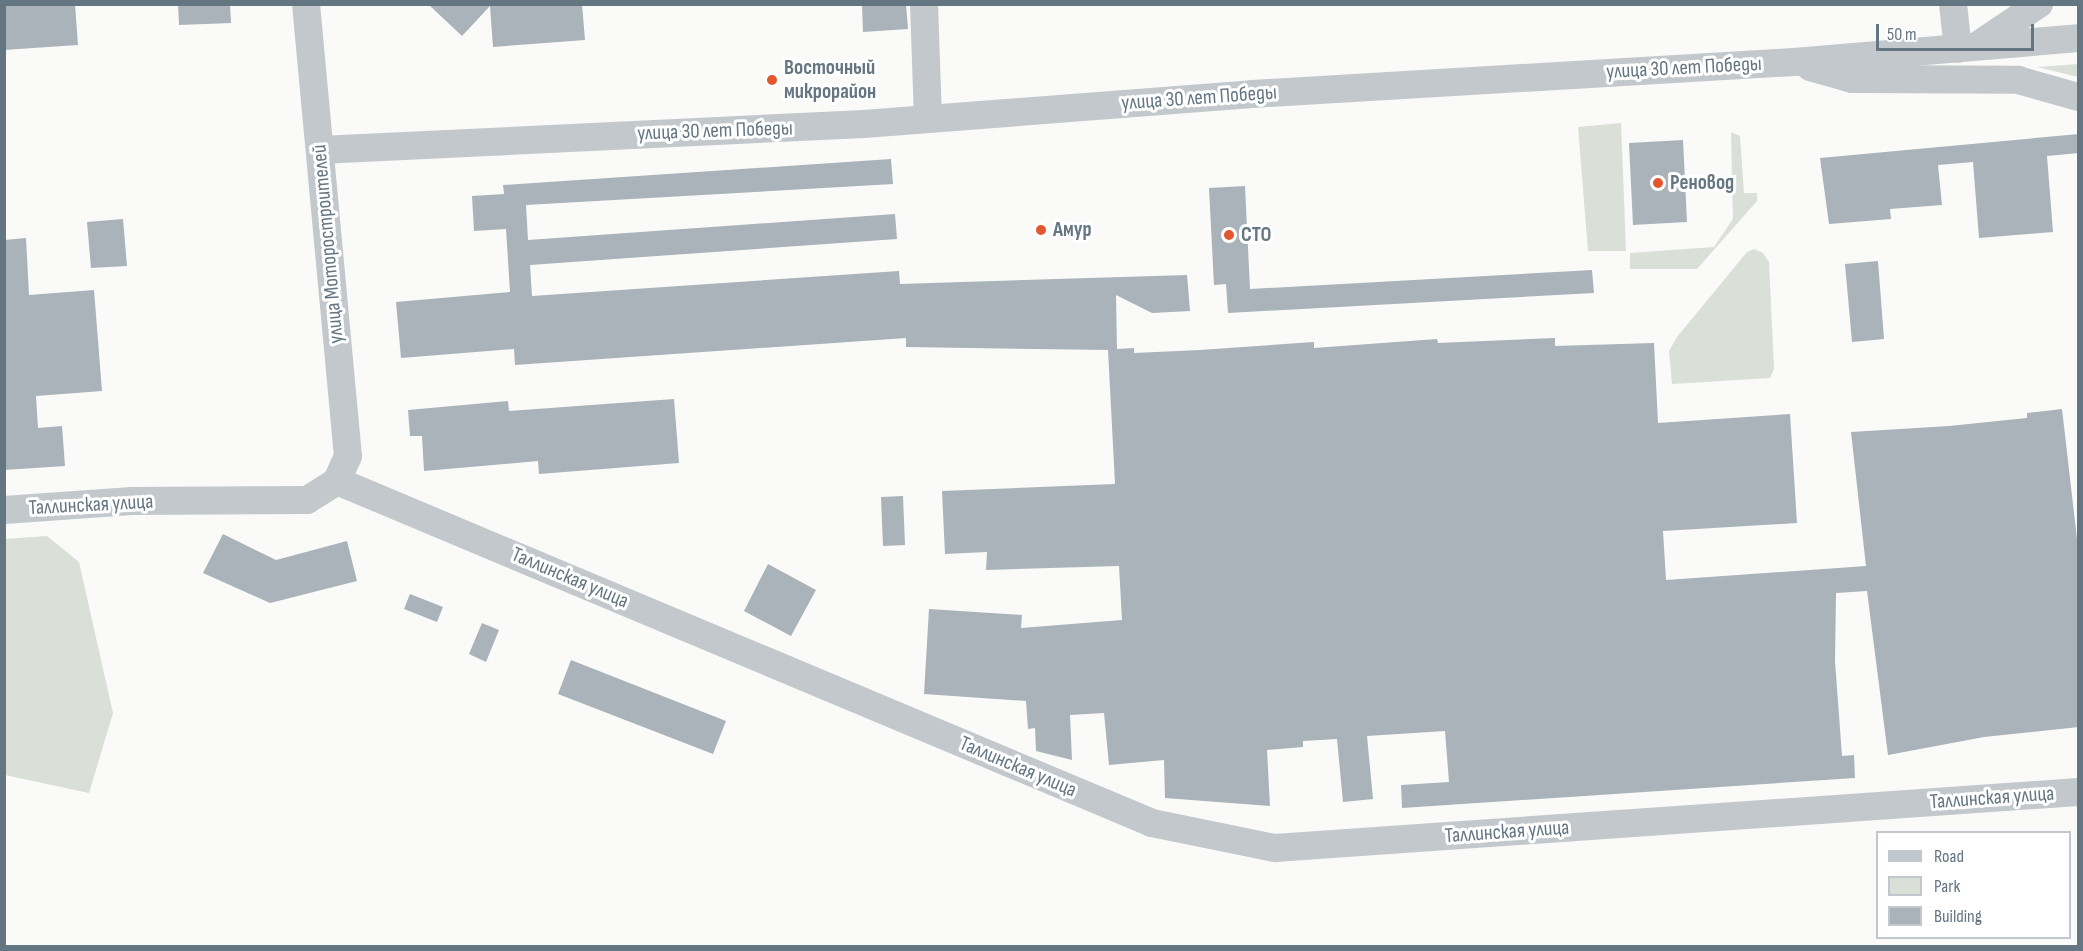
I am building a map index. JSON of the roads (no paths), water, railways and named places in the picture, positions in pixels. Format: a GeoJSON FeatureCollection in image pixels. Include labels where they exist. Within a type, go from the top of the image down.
{"type":"FeatureCollection","features":[{"type":"Feature","properties":{"kind":"street","name":"улица Моторостроителей"},"geometry":{"type":"LineString","coordinates":[[306,4],[348,456],[337,481]]}},
{"type":"Feature","properties":{"kind":"street"},"geometry":{"type":"LineString","coordinates":[[924,4],[928,117]]}},
{"type":"Feature","properties":{"kind":"street"},"geometry":{"type":"LineString","coordinates":[[1953,4],[1968,47],[2039,4]]}},
{"type":"Feature","properties":{"kind":"street","name":"улица 30 лет Победы"},"geometry":{"type":"LineString","coordinates":[[320,150],[864,124],[928,117],[1794,62],[2079,38]]}},
{"type":"Feature","properties":{"kind":"street"},"geometry":{"type":"LineString","coordinates":[[1794,62],[1852,79],[2018,80],[2079,97]]}},
{"type":"Feature","properties":{"kind":"street","name":"Таллинская улица"},"geometry":{"type":"LineString","coordinates":[[4,510],[132,501],[307,500],[337,481],[1152,823],[1275,848],[2079,792]]}},
{"type":"Feature","properties":{"kind":"place","name":"Восточный микрорайон"},"geometry":{"type":"Point","coordinates":[772,80]}},
{"type":"Feature","properties":{"kind":"place","name":"Реновод"},"geometry":{"type":"Point","coordinates":[1658,183]}},
{"type":"Feature","properties":{"kind":"place","name":"Амур"},"geometry":{"type":"Point","coordinates":[1041,230]}},
{"type":"Feature","properties":{"kind":"place","name":"СТО"},"geometry":{"type":"Point","coordinates":[1229,235]}}]}
